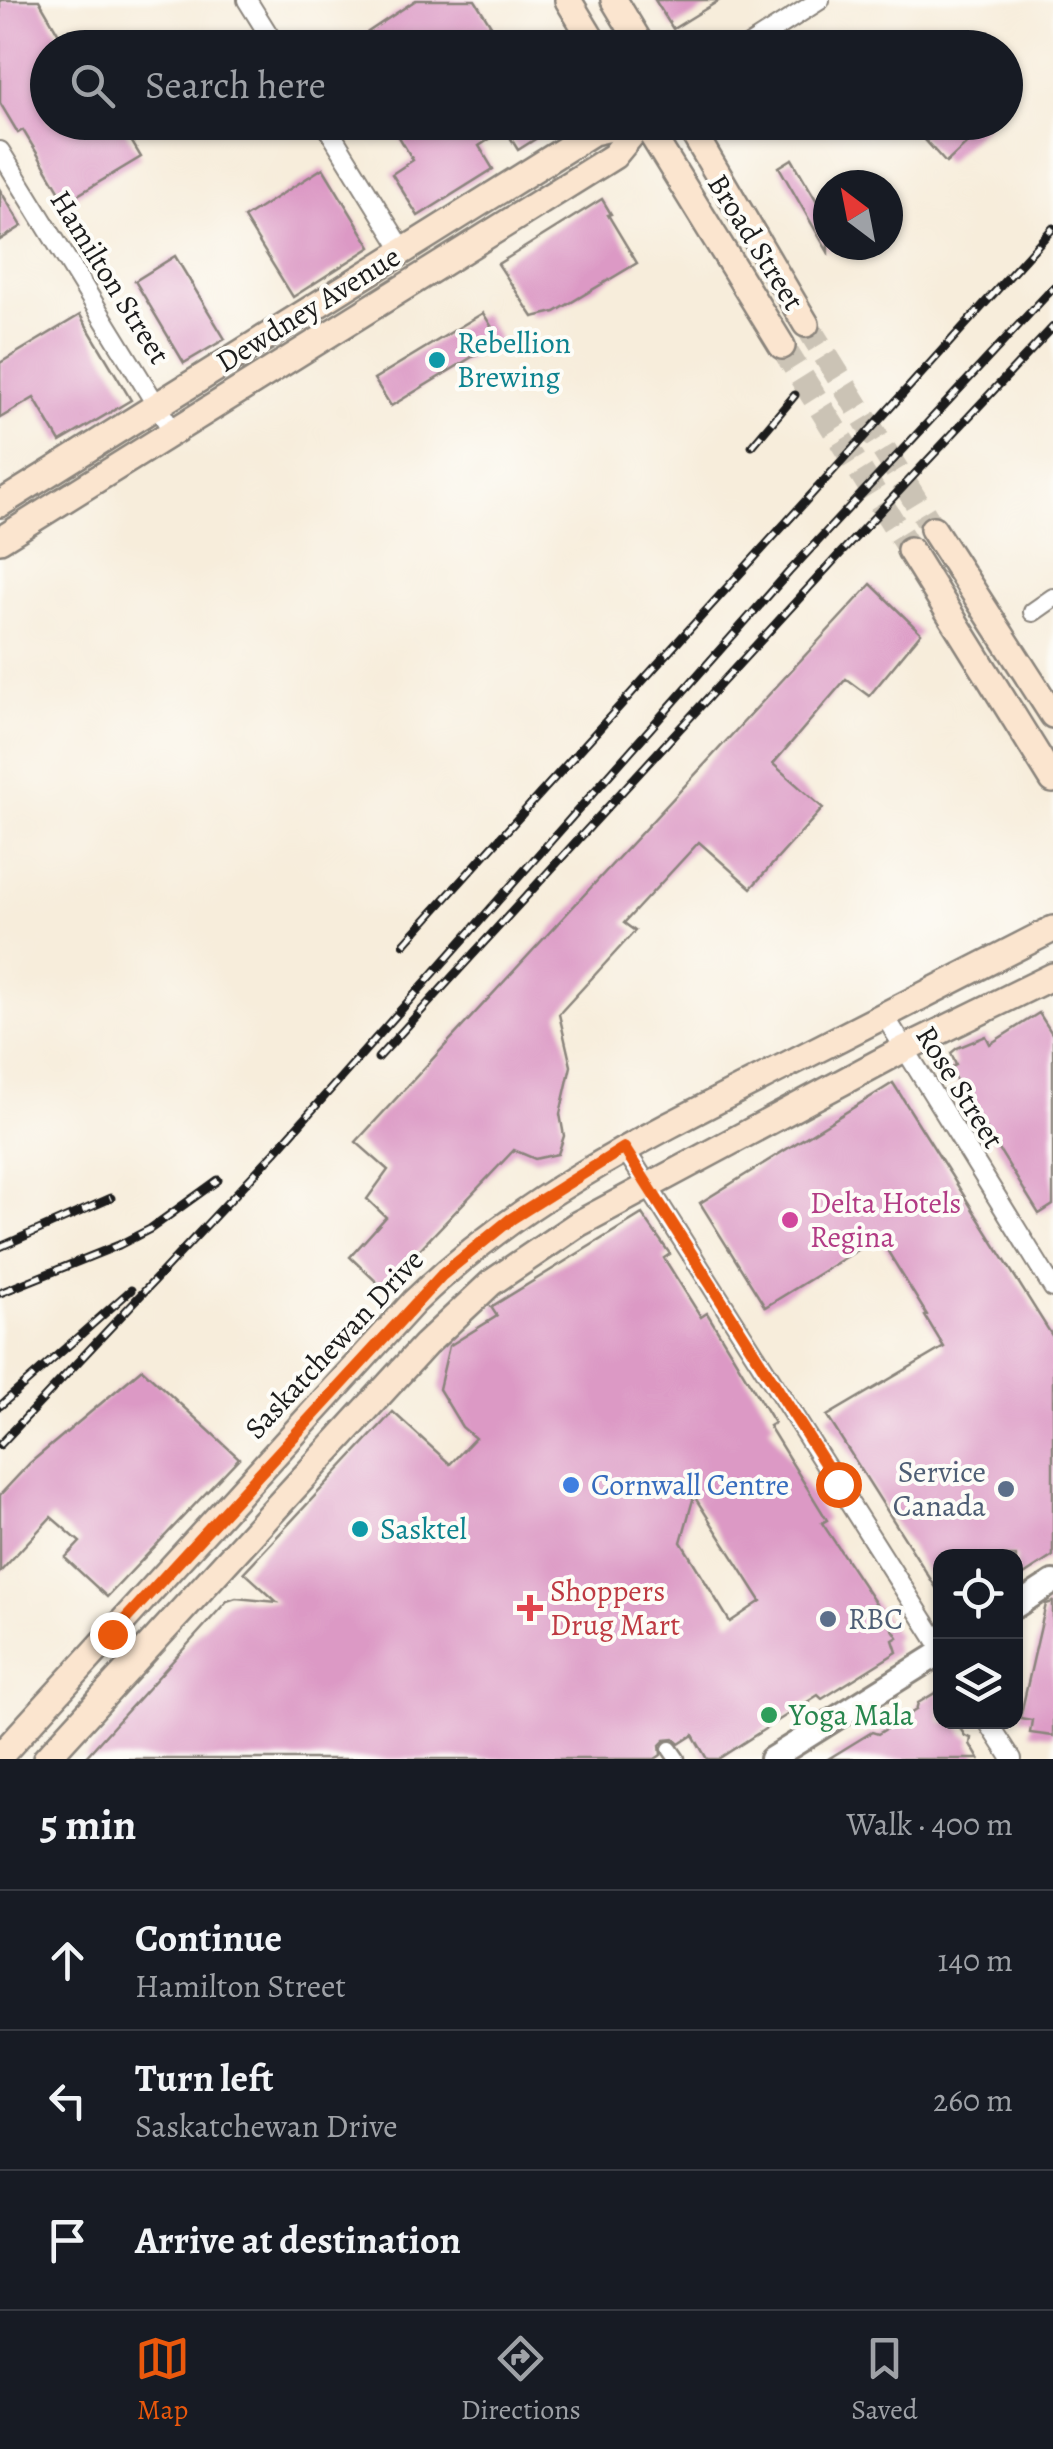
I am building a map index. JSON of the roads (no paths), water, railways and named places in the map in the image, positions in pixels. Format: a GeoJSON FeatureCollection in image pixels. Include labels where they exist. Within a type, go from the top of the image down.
{"type":"FeatureCollection","features":[{"type":"Feature","properties":{"kind":"main road"},"geometry":{"type":"LineString","coordinates":[[568,0],[586,30]]}},
{"type":"Feature","properties":{"kind":"main road"},"geometry":{"type":"LineString","coordinates":[[614,0],[632,30]]}},
{"type":"Feature","properties":{"kind":"main road","name":"Dewdney Avenue"},"geometry":{"type":"LineString","coordinates":[[0,504],[580,140]]}},
{"type":"Feature","properties":{"kind":"main road","name":"Dewdney Avenue"},"geometry":{"type":"LineString","coordinates":[[0,540],[614,156],[627,140]]}},
{"type":"Feature","properties":{"kind":"main road","name":"Broad Street"},"geometry":{"type":"LineString","coordinates":[[652,140],[782,346]]}},
{"type":"Feature","properties":{"kind":"main road","name":"Broad Street"},"geometry":{"type":"LineString","coordinates":[[698,140],[806,324]]}},
{"type":"Feature","properties":{"kind":"main road"},"geometry":{"type":"LineString","coordinates":[[933,529],[1053,715]]}},
{"type":"Feature","properties":{"kind":"main road"},"geometry":{"type":"LineString","coordinates":[[910,550],[1053,780]]}},
{"type":"Feature","properties":{"kind":"main road","name":"Saskatchewan Drive"},"geometry":{"type":"LineString","coordinates":[[0,1757],[442,1275],[511,1219],[624,1148],[1053,928]]}},
{"type":"Feature","properties":{"kind":"main road"},"geometry":{"type":"LineString","coordinates":[[46,1759],[460,1311],[532,1253],[648,1185],[904,1049],[1053,976]]}},
{"type":"Feature","properties":{"kind":"street"},"geometry":{"type":"LineString","coordinates":[[247,0],[265,30]]}},
{"type":"Feature","properties":{"kind":"street"},"geometry":{"type":"LineString","coordinates":[[774,30],[820,0]]}},
{"type":"Feature","properties":{"kind":"street"},"geometry":{"type":"LineString","coordinates":[[335,140],[403,250]]}},
{"type":"Feature","properties":{"kind":"street","name":"Hamilton Street"},"geometry":{"type":"LineString","coordinates":[[0,150],[173,432]]}},
{"type":"Feature","properties":{"kind":"street"},"geometry":{"type":"LineString","coordinates":[[1033,612],[1053,598]]}},
{"type":"Feature","properties":{"kind":"street","name":"Rose Street"},"geometry":{"type":"LineString","coordinates":[[884,1015],[1053,1288]]}},
{"type":"Feature","properties":{"kind":"street"},"geometry":{"type":"LineString","coordinates":[[624,1148],[933,1639]]}},
{"type":"Feature","properties":{"kind":"street"},"geometry":{"type":"LineString","coordinates":[[1023,1601],[1053,1582]]}},
{"type":"Feature","properties":{"kind":"street"},"geometry":{"type":"LineString","coordinates":[[771,1759],[933,1655]]}},
{"type":"Feature","properties":{"kind":"street"},"geometry":{"type":"LineString","coordinates":[[993,1729],[1012,1759]]}},
{"type":"Feature","properties":{"kind":"tunnel"},"geometry":{"type":"LineString","coordinates":[[806,324],[933,529]]}},
{"type":"Feature","properties":{"kind":"tunnel"},"geometry":{"type":"LineString","coordinates":[[782,346],[910,550]]}},
{"type":"Feature","properties":{"kind":"railway"},"geometry":{"type":"LineString","coordinates":[[404,944],[1053,228]]}},
{"type":"Feature","properties":{"kind":"railway"},"geometry":{"type":"LineString","coordinates":[[0,1445],[275,1152],[789,572],[1053,288]]}},
{"type":"Feature","properties":{"kind":"railway"},"geometry":{"type":"LineString","coordinates":[[378,1058],[1053,327]]}},
{"type":"Feature","properties":{"kind":"railway"},"geometry":{"type":"LineString","coordinates":[[752,446],[795,395]]}},
{"type":"Feature","properties":{"kind":"railway"},"geometry":{"type":"LineString","coordinates":[[0,1293],[150,1229],[218,1180]]}},
{"type":"Feature","properties":{"kind":"railway"},"geometry":{"type":"LineString","coordinates":[[0,1247],[111,1198]]}},
{"type":"Feature","properties":{"kind":"railway"},"geometry":{"type":"LineString","coordinates":[[0,1406],[131,1290]]}},
{"type":"Feature","properties":{"kind":"place","name":"Rebellion Brewing"},"geometry":{"type":"Point","coordinates":[437,360]}},
{"type":"Feature","properties":{"kind":"place","name":"Delta Hotels Regina"},"geometry":{"type":"Point","coordinates":[790,1220]}},
{"type":"Feature","properties":{"kind":"place","name":"Cornwall Centre"},"geometry":{"type":"Point","coordinates":[571,1485]}},
{"type":"Feature","properties":{"kind":"place","name":"Service Canada"},"geometry":{"type":"Point","coordinates":[1006,1489]}},
{"type":"Feature","properties":{"kind":"place","name":"Sasktel"},"geometry":{"type":"Point","coordinates":[360,1529]}},
{"type":"Feature","properties":{"kind":"place","name":"Shoppers Drug Mart"},"geometry":{"type":"Point","coordinates":[530,1608]}},
{"type":"Feature","properties":{"kind":"place","name":"RBC"},"geometry":{"type":"Point","coordinates":[828,1619]}},
{"type":"Feature","properties":{"kind":"place","name":"Yoga Mala"},"geometry":{"type":"Point","coordinates":[769,1715]}}]}
